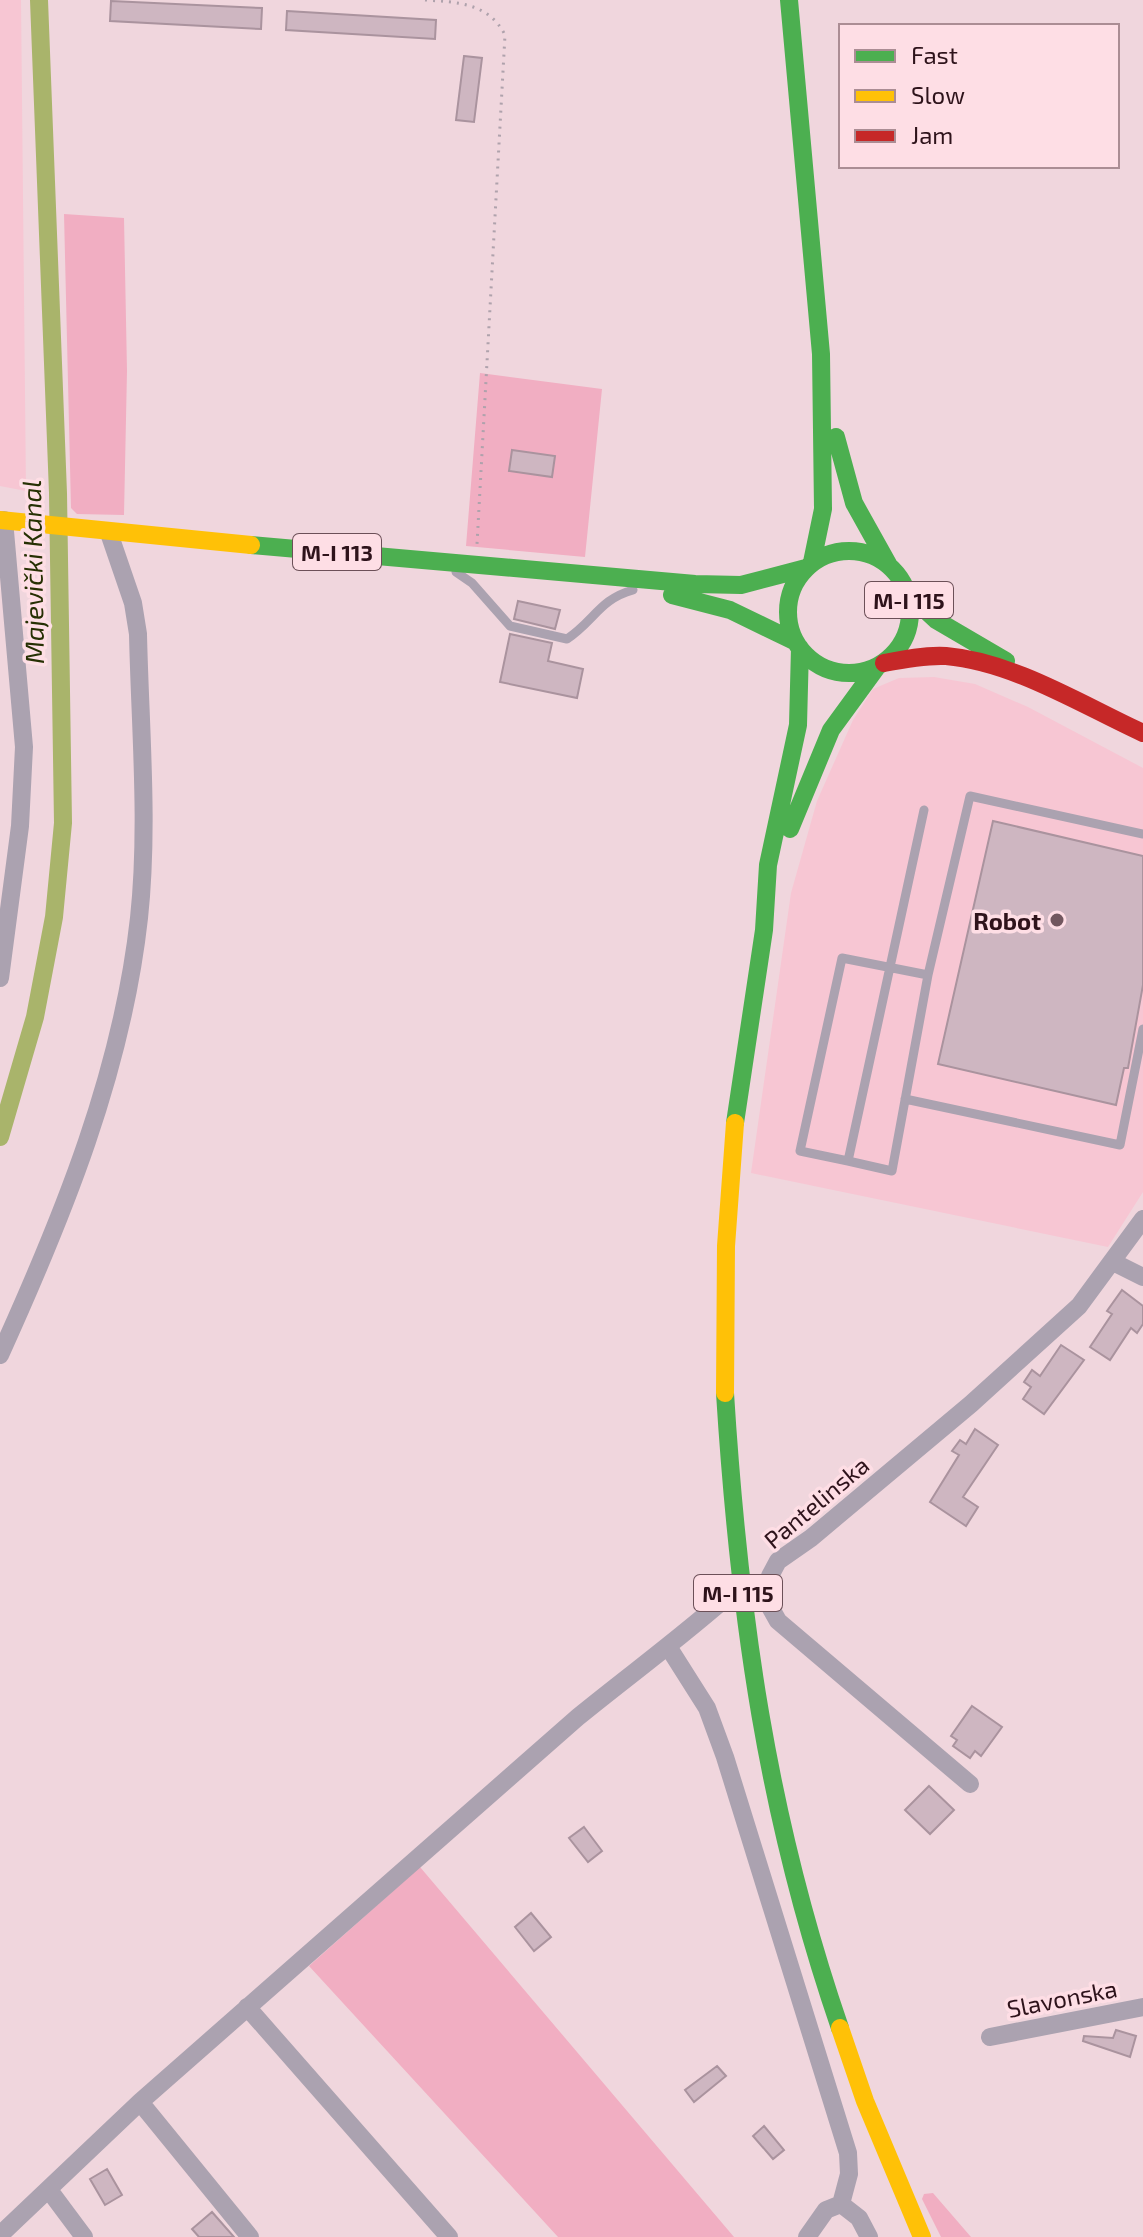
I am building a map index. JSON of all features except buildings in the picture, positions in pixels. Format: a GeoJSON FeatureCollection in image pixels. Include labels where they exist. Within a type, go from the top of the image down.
{"type":"FeatureCollection","features":[{"type":"Feature","properties":{"kind":"main road","name":"M-I 115"},"geometry":{"type":"LineString","coordinates":[[789,0],[821,354],[823,509],[809,565],[794,585],[788,603],[789,623],[798,645],[800,707],[768,867],[765,923],[738,1097],[725,1253],[723,1391],[737,1588],[768,1777],[819,1976],[854,2076],[922,2237]]}},
{"type":"Feature","properties":{"kind":"main road","name":"M-I 115"},"geometry":{"type":"LineString","coordinates":[[765,923],[792,821],[812,771],[837,720],[880,665],[898,650],[907,632],[911,613],[908,594],[862,524],[844,483],[821,354]]}},
{"type":"Feature","properties":{"kind":"main road","name":"M-I 113"},"geometry":{"type":"LineString","coordinates":[[2,520],[84,531],[476,563],[590,576],[741,585],[809,565]]}},
{"type":"Feature","properties":{"kind":"main road","name":"M-I 115"},"geometry":{"type":"LineString","coordinates":[[809,565],[830,553],[850,550],[870,554],[888,564]]}},
{"type":"Feature","properties":{"kind":"main road","name":"M-I 113"},"geometry":{"type":"LineString","coordinates":[[590,576],[730,610],[798,645]]}},
{"type":"Feature","properties":{"kind":"main road"},"geometry":{"type":"LineString","coordinates":[[908,594],[936,620],[1092,711]]}},
{"type":"Feature","properties":{"kind":"main road"},"geometry":{"type":"LineString","coordinates":[[798,645],[812,660],[835,671],[861,672],[918,656],[956,658],[999,671],[1143,733]]}},
{"type":"Feature","properties":{"kind":"street"},"geometry":{"type":"LineString","coordinates":[[0,978],[20,826],[24,747],[2,520]]}},
{"type":"Feature","properties":{"kind":"street"},"geometry":{"type":"LineString","coordinates":[[0,1355],[51,1243],[90,1134],[106,1082],[139,918],[138,634],[133,603],[109,533]]}},
{"type":"Feature","properties":{"kind":"street","name":"Pantelinska"},"geometry":{"type":"LineString","coordinates":[[970,1784],[785,1629],[769,1605],[770,1576],[778,1561],[971,1404],[1079,1306],[1143,1219]]}},
{"type":"Feature","properties":{"kind":"street"},"geometry":{"type":"LineString","coordinates":[[1113,1262],[1143,1277]]}},
{"type":"Feature","properties":{"kind":"street"},"geometry":{"type":"LineString","coordinates":[[0,2235],[140,2102],[247,2007],[578,1717],[653,1656],[669,1648],[737,1588]]}},
{"type":"Feature","properties":{"kind":"street"},"geometry":{"type":"LineString","coordinates":[[669,1648],[707,1708],[725,1757],[826,2077],[848,2153],[849,2174],[841,2204]]}},
{"type":"Feature","properties":{"kind":"street"},"geometry":{"type":"LineString","coordinates":[[247,2007],[449,2237]]}},
{"type":"Feature","properties":{"kind":"street","name":"Slavonska"},"geometry":{"type":"LineString","coordinates":[[990,2037],[1057,2021],[1143,2007]]}},
{"type":"Feature","properties":{"kind":"street"},"geometry":{"type":"LineString","coordinates":[[140,2102],[250,2237]]}},
{"type":"Feature","properties":{"kind":"street"},"geometry":{"type":"LineString","coordinates":[[49,2190],[84,2237]]}},
{"type":"Feature","properties":{"kind":"street"},"geometry":{"type":"LineString","coordinates":[[807,2237],[826,2210],[841,2204]]}},
{"type":"Feature","properties":{"kind":"street"},"geometry":{"type":"LineString","coordinates":[[841,2204],[859,2218],[869,2237]]}},
{"type":"Feature","properties":{"kind":"lane"},"geometry":{"type":"LineString","coordinates":[[439,560],[472,583],[510,626],[567,639],[580,631],[613,595],[641,588]]}},
{"type":"Feature","properties":{"kind":"lane"},"geometry":{"type":"LineString","coordinates":[[928,975],[842,958],[800,1151],[892,1171],[928,975],[970,796],[1143,834]]}},
{"type":"Feature","properties":{"kind":"lane"},"geometry":{"type":"LineString","coordinates":[[848,1161],[924,810]]}},
{"type":"Feature","properties":{"kind":"lane"},"geometry":{"type":"LineString","coordinates":[[905,1099],[1120,1145],[1143,1029]]}},
{"type":"Feature","properties":{"kind":"path"},"geometry":{"type":"LineString","coordinates":[[425,0],[461,3],[480,9],[498,22],[505,35],[476,563]]}},
{"type":"Feature","properties":{"kind":"shaded area"},"geometry":{"type":"Polygon","coordinates":[[[0,0],[21,0],[26,491],[0,486],[0,0]]]}},
{"type":"Feature","properties":{"kind":"shaded area"},"geometry":{"type":"Polygon","coordinates":[[[64,214],[124,218],[127,371],[124,515],[77,514],[71,508],[64,214]]]}},
{"type":"Feature","properties":{"kind":"shaded area"},"geometry":{"type":"Polygon","coordinates":[[[480,373],[602,389],[585,557],[466,546],[480,373]]]}},
{"type":"Feature","properties":{"kind":"shaded area"},"geometry":{"type":"Polygon","coordinates":[[[934,677],[975,684],[1028,707],[1143,768],[1143,1192],[1108,1247],[751,1173],[791,893],[817,801],[853,720],[873,689],[899,678],[934,677]]]}},
{"type":"Feature","properties":{"kind":"shaded area"},"geometry":{"type":"Polygon","coordinates":[[[420,1867],[734,2237],[558,2237],[309,1966],[420,1867]]]}},
{"type":"Feature","properties":{"kind":"shaded area"},"geometry":{"type":"Polygon","coordinates":[[[933,2193],[971,2237],[941,2237],[922,2199],[924,2194],[933,2193]]]}},
{"type":"Feature","properties":{"kind":"waterway","name":"Majevički Kanal"},"geometry":{"type":"LineString","coordinates":[[0,1137],[35,1017],[54,917],[63,823],[58,493],[39,0]]}},
{"type":"Feature","properties":{"kind":"traffic: fast"},"geometry":{"type":"LineString","coordinates":[[789,0],[821,354],[823,509],[812,562]]}},
{"type":"Feature","properties":{"kind":"traffic: fast"},"geometry":{"type":"LineString","coordinates":[[836,437],[854,503],[888,564]]}},
{"type":"Feature","properties":{"kind":"traffic: fast"},"geometry":{"type":"LineString","coordinates":[[251,545],[695,584],[741,585],[806,568]]}},
{"type":"Feature","properties":{"kind":"traffic: fast"},"geometry":{"type":"LineString","coordinates":[[849,551],[872,556],[892,569],[905,589],[910,612],[905,635],[892,655],[872,668],[849,673],[826,668],[806,655],[793,635],[788,612],[793,589],[806,569],[826,556],[849,551]]}},
{"type":"Feature","properties":{"kind":"traffic: fast"},"geometry":{"type":"LineString","coordinates":[[908,594],[936,620],[1006,661]]}},
{"type":"Feature","properties":{"kind":"traffic: fast"},"geometry":{"type":"LineString","coordinates":[[672,595],[730,610],[796,642]]}},
{"type":"Feature","properties":{"kind":"traffic: fast"},"geometry":{"type":"LineString","coordinates":[[735,1123],[764,930],[768,865],[798,725],[800,648]]}},
{"type":"Feature","properties":{"kind":"traffic: fast"},"geometry":{"type":"LineString","coordinates":[[790,829],[831,730],[877,667]]}},
{"type":"Feature","properties":{"kind":"traffic: fast"},"geometry":{"type":"LineString","coordinates":[[725,1393],[739,1556],[760,1715],[793,1871],[840,2028]]}},
{"type":"Feature","properties":{"kind":"traffic: slow"},"geometry":{"type":"LineString","coordinates":[[0,520],[251,545]]}},
{"type":"Feature","properties":{"kind":"traffic: slow"},"geometry":{"type":"LineString","coordinates":[[725,1393],[726,1246],[735,1123]]}},
{"type":"Feature","properties":{"kind":"traffic: slow"},"geometry":{"type":"LineString","coordinates":[[840,2028],[865,2101],[922,2237]]}},
{"type":"Feature","properties":{"kind":"traffic: jam"},"geometry":{"type":"LineString","coordinates":[[884,663],[946,656],[997,667],[1047,686],[1143,733]]}},
{"type":"Feature","properties":{"kind":"place","name":"Robot"},"geometry":{"type":"Point","coordinates":[1057,920]}}]}
